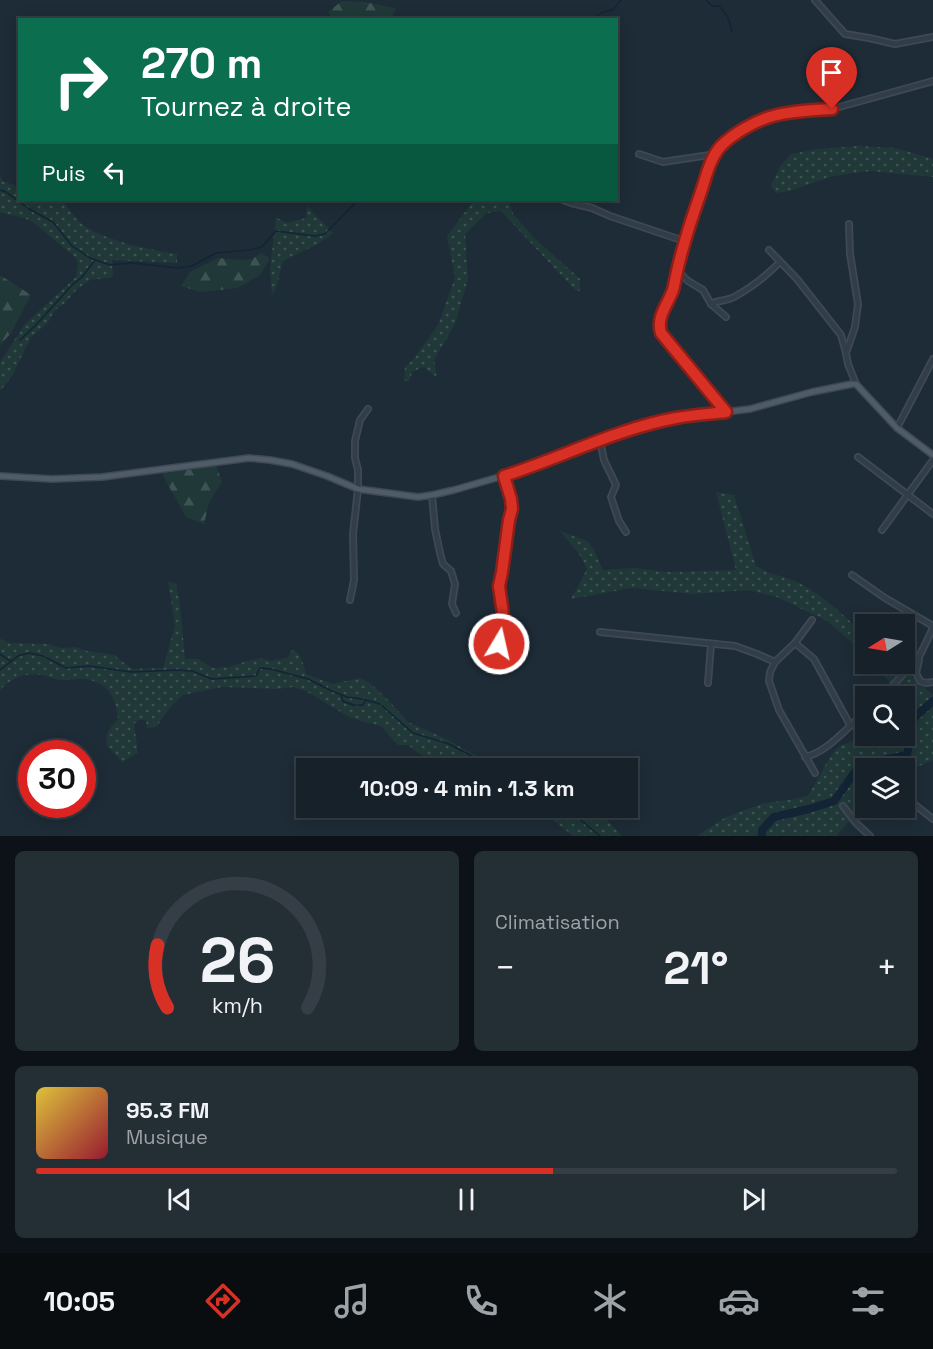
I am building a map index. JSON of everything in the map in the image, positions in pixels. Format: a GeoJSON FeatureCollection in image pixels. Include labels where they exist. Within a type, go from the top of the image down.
{"type":"FeatureCollection","features":[{"type":"Feature","properties":{"kind":"main road"},"geometry":{"type":"LineString","coordinates":[[0,476],[52,479],[102,477],[249,458],[292,464],[358,489],[418,497],[534,467],[600,440],[650,424],[676,418],[750,409],[812,392],[856,384],[897,428],[933,455]]}},
{"type":"Feature","properties":{"kind":"street"},"geometry":{"type":"LineString","coordinates":[[815,0],[845,34],[896,44],[933,37]]}},
{"type":"Feature","properties":{"kind":"street"},"geometry":{"type":"LineString","coordinates":[[726,412],[661,333],[658,326],[673,290],[684,241],[716,154],[724,143],[768,117],[832,109],[933,81]]}},
{"type":"Feature","properties":{"kind":"street"},"geometry":{"type":"LineString","coordinates":[[639,154],[663,162],[716,154]]}},
{"type":"Feature","properties":{"kind":"street"},"geometry":{"type":"LineString","coordinates":[[565,201],[592,208],[684,241]]}},
{"type":"Feature","properties":{"kind":"street"},"geometry":{"type":"LineString","coordinates":[[846,353],[855,327],[858,304],[850,254],[849,224]]}},
{"type":"Feature","properties":{"kind":"street"},"geometry":{"type":"LineString","coordinates":[[769,250],[797,279],[841,335],[856,384]]}},
{"type":"Feature","properties":{"kind":"street"},"geometry":{"type":"LineString","coordinates":[[711,304],[717,300],[732,298],[765,277],[780,262]]}},
{"type":"Feature","properties":{"kind":"street"},"geometry":{"type":"LineString","coordinates":[[677,270],[703,291],[711,304],[726,317]]}},
{"type":"Feature","properties":{"kind":"street"},"geometry":{"type":"LineString","coordinates":[[897,428],[933,361]]}},
{"type":"Feature","properties":{"kind":"street"},"geometry":{"type":"LineString","coordinates":[[350,600],[354,580],[353,534],[358,489],[356,441],[360,420],[368,409]]}},
{"type":"Feature","properties":{"kind":"street"},"geometry":{"type":"LineString","coordinates":[[600,440],[604,460],[616,485],[611,497],[619,521],[626,532]]}},
{"type":"Feature","properties":{"kind":"street"},"geometry":{"type":"LineString","coordinates":[[858,458],[933,514]]}},
{"type":"Feature","properties":{"kind":"street"},"geometry":{"type":"LineString","coordinates":[[882,530],[933,460]]}},
{"type":"Feature","properties":{"kind":"street"},"geometry":{"type":"LineString","coordinates":[[499,644],[504,621],[499,586],[512,509],[504,476]]}},
{"type":"Feature","properties":{"kind":"street"},"geometry":{"type":"LineString","coordinates":[[432,495],[440,553],[443,564],[451,571],[455,584],[452,604],[456,613]]}},
{"type":"Feature","properties":{"kind":"street"},"geometry":{"type":"LineString","coordinates":[[852,575],[933,627],[919,657],[916,675],[920,681],[933,682]]}},
{"type":"Feature","properties":{"kind":"street"},"geometry":{"type":"LineString","coordinates":[[812,620],[795,643],[775,662],[770,672],[770,681],[779,710],[815,773]]}},
{"type":"Feature","properties":{"kind":"street"},"geometry":{"type":"LineString","coordinates":[[600,632],[735,646],[775,662]]}},
{"type":"Feature","properties":{"kind":"street"},"geometry":{"type":"LineString","coordinates":[[795,643],[814,659],[850,725]]}},
{"type":"Feature","properties":{"kind":"street"},"geometry":{"type":"LineString","coordinates":[[708,683],[711,644]]}},
{"type":"Feature","properties":{"kind":"street"},"geometry":{"type":"LineString","coordinates":[[892,686],[919,657]]}},
{"type":"Feature","properties":{"kind":"street"},"geometry":{"type":"LineString","coordinates":[[805,757],[825,748],[855,721]]}},
{"type":"Feature","properties":{"kind":"street"},"geometry":{"type":"LineString","coordinates":[[915,805],[933,819]]}},
{"type":"Feature","properties":{"kind":"street"},"geometry":{"type":"LineString","coordinates":[[843,806],[870,836]]}},
{"type":"Feature","properties":{"kind":"green space"},"geometry":{"type":"Polygon","coordinates":[[[342,1],[364,2],[396,8],[391,18],[331,18],[329,11],[342,1]]]}},
{"type":"Feature","properties":{"kind":"green space"},"geometry":{"type":"Polygon","coordinates":[[[857,146],[896,148],[933,159],[933,177],[870,171],[833,176],[790,191],[776,193],[771,186],[780,166],[791,154],[857,146]]]}},
{"type":"Feature","properties":{"kind":"green space"},"geometry":{"type":"Polygon","coordinates":[[[0,176],[3,181],[18,187],[18,201],[63,201],[83,225],[93,231],[128,244],[177,254],[177,263],[112,260],[113,277],[90,280],[55,310],[47,324],[31,337],[12,376],[0,391],[0,362],[25,324],[76,277],[78,264],[75,257],[30,220],[0,212],[0,176]]]}},
{"type":"Feature","properties":{"kind":"green space"},"geometry":{"type":"Polygon","coordinates":[[[473,201],[509,201],[513,214],[533,237],[580,279],[580,291],[575,290],[501,211],[487,213],[465,234],[468,279],[455,324],[434,360],[437,377],[423,367],[412,372],[409,382],[404,380],[405,367],[438,325],[455,278],[447,236],[473,201]]]}},
{"type":"Feature","properties":{"kind":"green space"},"geometry":{"type":"Polygon","coordinates":[[[307,206],[333,233],[318,244],[283,261],[272,296],[270,269],[276,217],[286,223],[306,218],[307,206]]]}},
{"type":"Feature","properties":{"kind":"green space"},"geometry":{"type":"Polygon","coordinates":[[[261,253],[270,258],[260,275],[238,288],[200,292],[181,286],[190,272],[218,258],[252,259],[261,253]]]}},
{"type":"Feature","properties":{"kind":"green space"},"geometry":{"type":"Polygon","coordinates":[[[0,275],[31,295],[11,333],[0,345],[0,275]]]}},
{"type":"Feature","properties":{"kind":"green space"},"geometry":{"type":"Polygon","coordinates":[[[216,465],[222,482],[209,503],[204,524],[186,517],[162,474],[216,465]]]}},
{"type":"Feature","properties":{"kind":"green space"},"geometry":{"type":"Polygon","coordinates":[[[716,492],[734,495],[756,566],[799,583],[834,607],[855,626],[855,646],[827,621],[777,597],[748,590],[694,594],[632,588],[571,599],[587,569],[579,554],[560,531],[587,541],[603,570],[635,568],[666,572],[736,570],[716,492]]]}},
{"type":"Feature","properties":{"kind":"green space"},"geometry":{"type":"Polygon","coordinates":[[[168,581],[176,584],[185,659],[198,659],[213,668],[229,667],[262,658],[269,661],[287,658],[293,649],[300,657],[306,674],[333,684],[360,678],[370,683],[408,722],[481,758],[426,758],[408,745],[398,745],[381,726],[349,717],[306,691],[293,687],[278,689],[222,687],[183,695],[173,704],[156,727],[147,728],[146,720],[138,720],[134,724],[138,753],[122,762],[107,746],[108,731],[118,719],[113,698],[100,684],[85,679],[59,680],[31,674],[14,679],[0,690],[0,639],[11,643],[49,644],[61,648],[76,647],[114,655],[132,669],[163,668],[175,626],[168,581]]]}},
{"type":"Feature","properties":{"kind":"green space"},"geometry":{"type":"Polygon","coordinates":[[[883,674],[909,674],[933,695],[933,760],[915,768],[915,758],[855,758],[855,817],[837,836],[697,836],[726,817],[765,803],[808,796],[831,756],[842,745],[855,740],[855,746],[915,746],[915,686],[893,686],[883,674]]]}},
{"type":"Feature","properties":{"kind":"green space"},"geometry":{"type":"Polygon","coordinates":[[[551,818],[604,818],[622,836],[573,836],[551,818]]]}},
{"type":"Feature","properties":{"kind":"waterway"},"geometry":{"type":"LineString","coordinates":[[594,18],[603,12],[613,10],[621,0]]}},
{"type":"Feature","properties":{"kind":"waterway"},"geometry":{"type":"LineString","coordinates":[[706,0],[712,6],[719,6],[722,9],[728,18],[732,32]]}},
{"type":"Feature","properties":{"kind":"waterway"},"geometry":{"type":"LineString","coordinates":[[0,190],[18,201]]}},
{"type":"Feature","properties":{"kind":"waterway"},"geometry":{"type":"LineString","coordinates":[[18,201],[53,222],[72,246],[90,258],[110,265],[131,263],[178,268],[192,266],[216,253],[262,247],[276,231],[315,236],[325,234],[357,201]]}},
{"type":"Feature","properties":{"kind":"waterway"},"geometry":{"type":"LineString","coordinates":[[20,340],[82,277],[95,260]]}},
{"type":"Feature","properties":{"kind":"waterway"},"geometry":{"type":"LineString","coordinates":[[0,670],[18,656],[29,653],[43,656],[66,668],[89,666],[131,672],[192,671],[212,679],[256,676],[260,668],[271,669],[308,679],[347,697],[380,704],[413,733],[449,744],[475,758]]}},
{"type":"Feature","properties":{"kind":"waterway"},"geometry":{"type":"LineString","coordinates":[[0,654],[10,661]]}},
{"type":"Feature","properties":{"kind":"waterway"},"geometry":{"type":"LineString","coordinates":[[341,696],[343,701],[353,705],[363,705],[365,701]]}},
{"type":"Feature","properties":{"kind":"waterway"},"geometry":{"type":"LineString","coordinates":[[762,836],[762,830],[774,817],[834,801],[860,765],[907,755],[914,718],[933,701]]}},
{"type":"Feature","properties":{"kind":"waterway"},"geometry":{"type":"LineString","coordinates":[[578,818],[600,836]]}},
{"type":"Feature","properties":{"kind":"route"},"geometry":{"type":"LineString","coordinates":[[499,644],[504,621],[499,586],[512,509],[504,476],[650,424],[676,418],[726,412],[661,333],[658,326],[673,290],[684,241],[709,168],[724,143],[760,120],[788,113],[832,109]]}}]}
